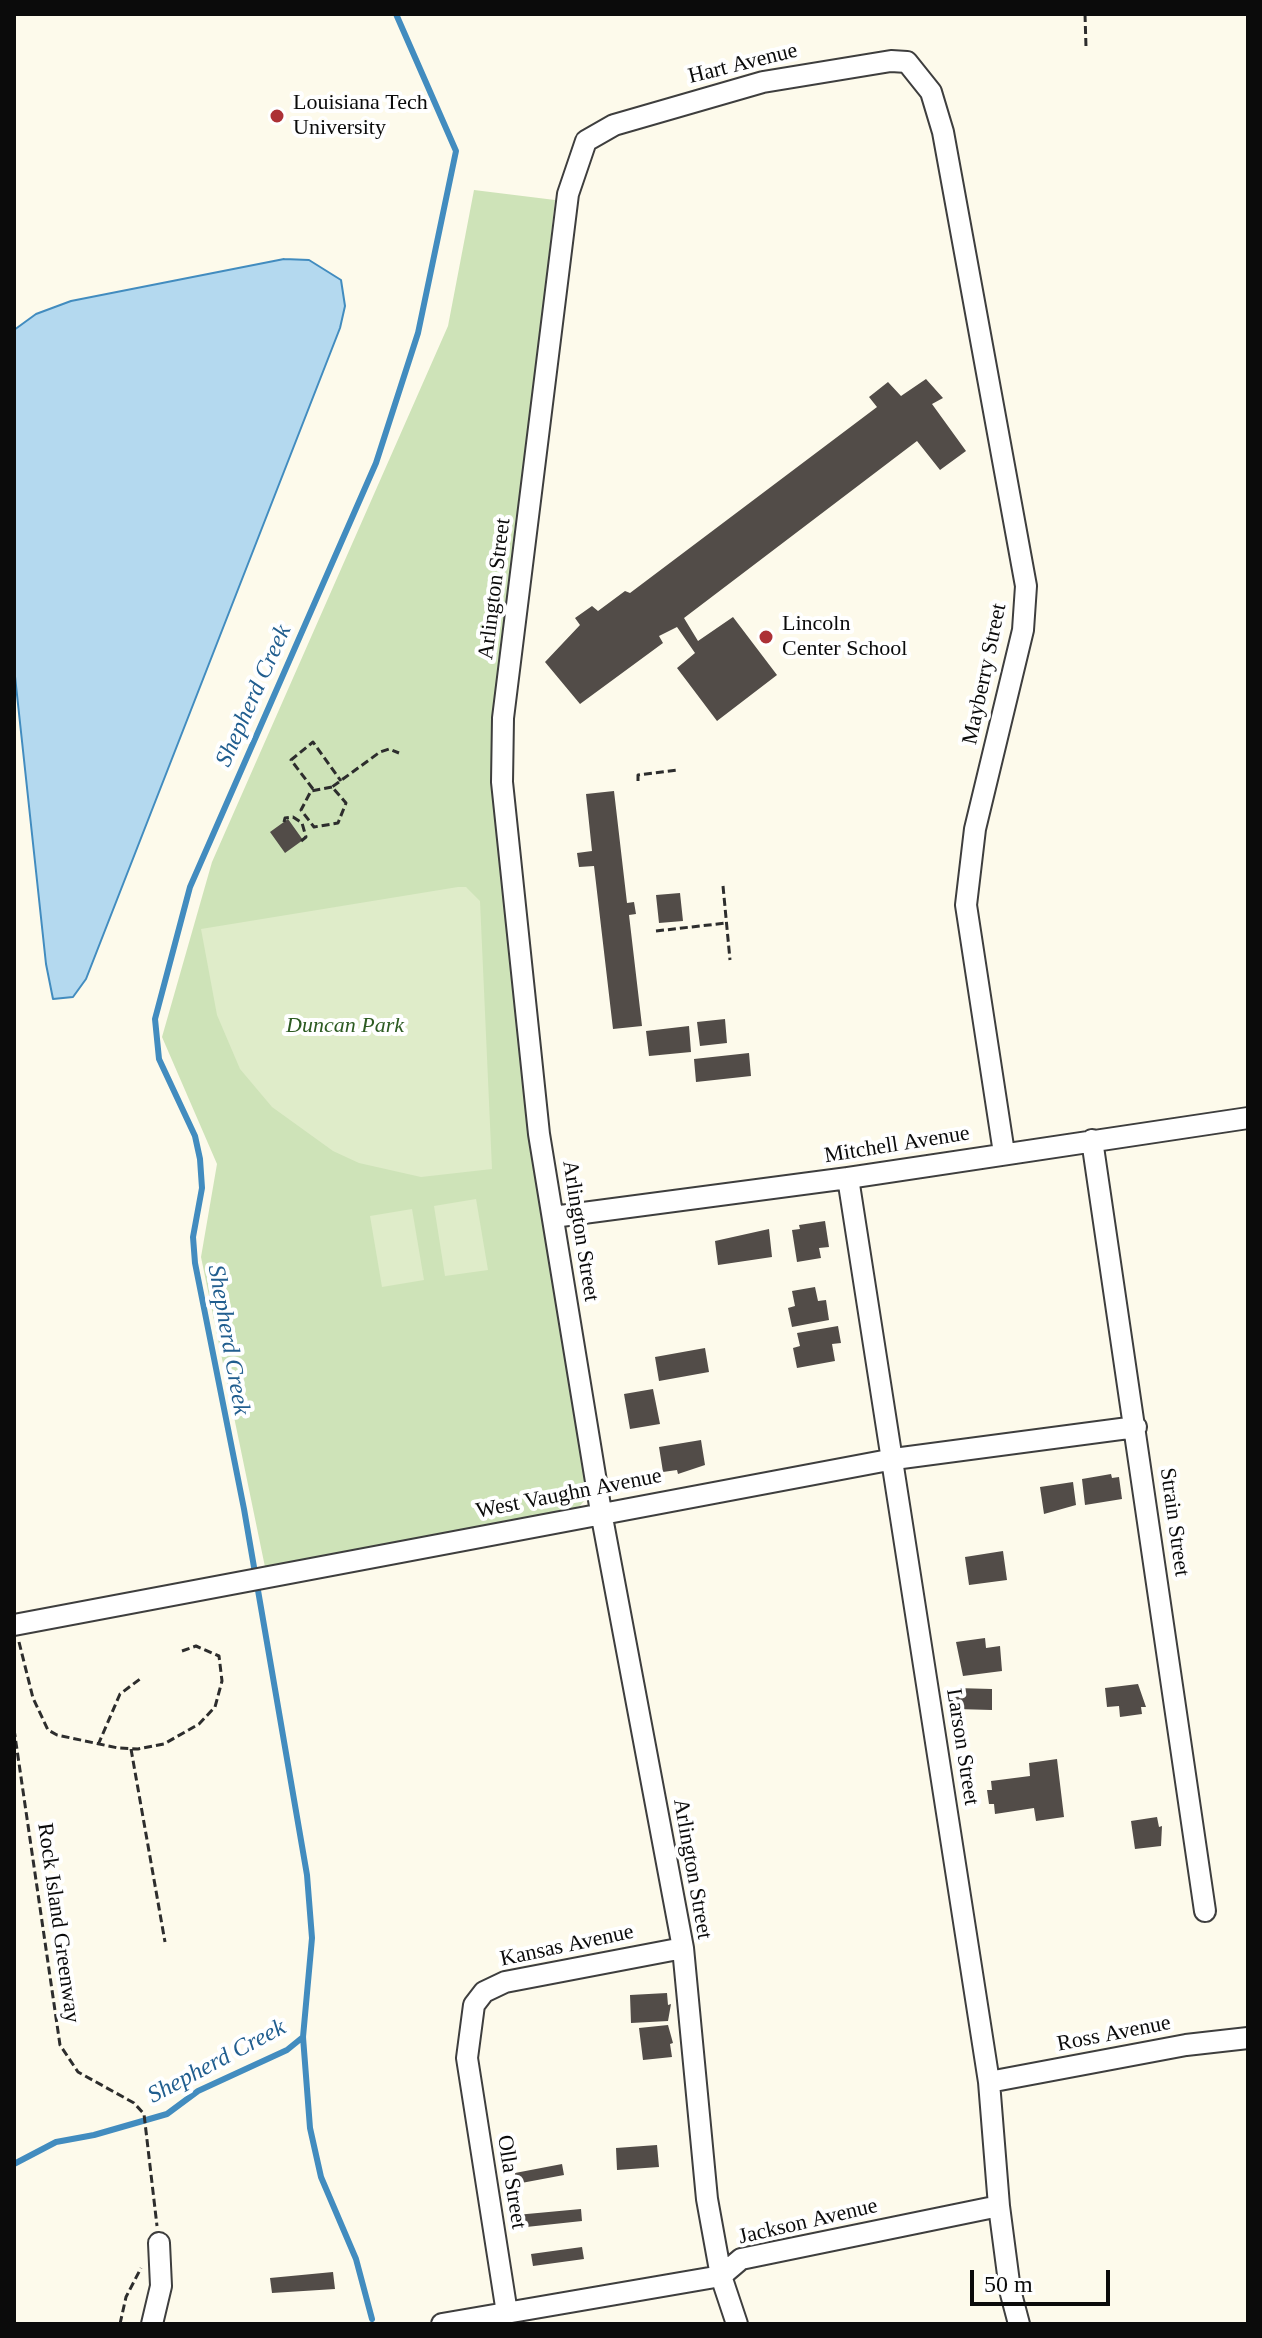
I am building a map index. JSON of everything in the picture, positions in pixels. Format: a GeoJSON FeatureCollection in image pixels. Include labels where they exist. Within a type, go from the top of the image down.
{"type":"FeatureCollection","features":[{"type":"Feature","properties":{"kind":"street","name":"Hart Avenue"},"geometry":{"type":"LineString","coordinates":[[586,141],[614,125],[763,82],[891,61],[907,62],[916,69]]}},
{"type":"Feature","properties":{"kind":"street","name":"Mayberry Street"},"geometry":{"type":"LineString","coordinates":[[916,69],[931,92],[943,132],[1026,586],[1023,630],[975,829],[966,905],[1004,1153]]}},
{"type":"Feature","properties":{"kind":"street","name":"Arlington Street"},"geometry":{"type":"LineString","coordinates":[[586,141],[568,194],[501,747],[529,1050],[553,1217],[601,1512],[683,1948],[707,2199],[721,2276],[737,2324]]}},
{"type":"Feature","properties":{"kind":"street","name":"Mitchell Avenue"},"geometry":{"type":"LineString","coordinates":[[553,1217],[848,1178],[1248,1118]]}},
{"type":"Feature","properties":{"kind":"street","name":"Strain Street"},"geometry":{"type":"LineString","coordinates":[[1092,1140],[1205,1911]]}},
{"type":"Feature","properties":{"kind":"street","name":"Larson Street"},"geometry":{"type":"LineString","coordinates":[[848,1178],[989,2082],[999,2206],[1010,2290],[1019,2324]]}},
{"type":"Feature","properties":{"kind":"street","name":"West Vaughn Avenue"},"geometry":{"type":"LineString","coordinates":[[16,1632],[233,1583],[601,1512],[894,1459],[1136,1427]]}},
{"type":"Feature","properties":{"kind":"street","name":"Kansas Avenue"},"geometry":{"type":"LineString","coordinates":[[467,2058],[471,2014],[484,1992],[505,1982],[590,1963],[683,1948]]}},
{"type":"Feature","properties":{"kind":"street","name":"Ross Avenue"},"geometry":{"type":"LineString","coordinates":[[989,2082],[1186,2045],[1248,2038]]}},
{"type":"Feature","properties":{"kind":"street","name":"Olla Street"},"geometry":{"type":"LineString","coordinates":[[467,2058],[507,2313]]}},
{"type":"Feature","properties":{"kind":"street","name":"Jackson Avenue"},"geometry":{"type":"LineString","coordinates":[[442,2324],[721,2276],[741,2259],[999,2206]]}},
{"type":"Feature","properties":{"kind":"street"},"geometry":{"type":"LineString","coordinates":[[152,2324],[161,2286],[159,2243]]}},
{"type":"Feature","properties":{"kind":"path"},"geometry":{"type":"LineString","coordinates":[[1085,14],[1086,47]]}},
{"type":"Feature","properties":{"kind":"path"},"geometry":{"type":"LineString","coordinates":[[314,790],[291,760],[313,742],[341,781]]}},
{"type":"Feature","properties":{"kind":"path"},"geometry":{"type":"LineString","coordinates":[[332,787],[346,803],[338,823],[314,827],[301,810],[314,790],[332,787],[380,752],[389,749],[399,753]]}},
{"type":"Feature","properties":{"kind":"path"},"geometry":{"type":"LineString","coordinates":[[638,781],[638,775],[678,770]]}},
{"type":"Feature","properties":{"kind":"path"},"geometry":{"type":"LineString","coordinates":[[284,822],[285,818],[293,817],[302,823],[306,837],[299,843]]}},
{"type":"Feature","properties":{"kind":"path"},"geometry":{"type":"LineString","coordinates":[[302,823],[307,819]]}},
{"type":"Feature","properties":{"kind":"path"},"geometry":{"type":"LineString","coordinates":[[723,886],[730,960]]}},
{"type":"Feature","properties":{"kind":"path"},"geometry":{"type":"LineString","coordinates":[[656,931],[726,923]]}},
{"type":"Feature","properties":{"kind":"path"},"geometry":{"type":"LineString","coordinates":[[16,1632],[33,1698],[48,1730],[98,1745],[131,1749],[152,1748],[176,1739],[199,1724],[215,1707],[222,1681],[219,1656],[205,1648],[182,1651]]}},
{"type":"Feature","properties":{"kind":"path"},"geometry":{"type":"LineString","coordinates":[[98,1745],[120,1694],[140,1679]]}},
{"type":"Feature","properties":{"kind":"path","name":"Rock Island Greenway"},"geometry":{"type":"LineString","coordinates":[[14,1729],[60,2045],[78,2072],[134,2103],[144,2114],[145,2128]]}},
{"type":"Feature","properties":{"kind":"path"},"geometry":{"type":"LineString","coordinates":[[131,1749],[165,1942]]}},
{"type":"Feature","properties":{"kind":"green space","name":"Duncan Park"},"geometry":{"type":"Polygon","coordinates":[[[474,190],[555,200],[493,745],[497,842],[514,990],[538,1181],[587,1497],[580,1506],[567,1510],[265,1567],[201,1257],[217,1164],[162,1037],[212,862],[448,326],[474,190]]]}},
{"type":"Feature","properties":{"kind":"green space"},"geometry":{"type":"Polygon","coordinates":[[[466,887],[480,901],[492,1169],[421,1177],[359,1163],[333,1151],[272,1107],[240,1069],[217,1015],[201,929],[466,887]]]}},
{"type":"Feature","properties":{"kind":"green space"},"geometry":{"type":"Polygon","coordinates":[[[476,1199],[488,1270],[445,1276],[434,1206],[476,1199]]]}},
{"type":"Feature","properties":{"kind":"green space"},"geometry":{"type":"Polygon","coordinates":[[[412,1209],[424,1280],[382,1287],[370,1216],[412,1209]]]}},
{"type":"Feature","properties":{"kind":"water"},"geometry":{"type":"Polygon","coordinates":[[[284,259],[309,260],[341,280],[345,306],[340,328],[86,979],[73,997],[53,999],[46,964],[14,667],[14,330],[36,314],[71,301],[284,259]]]}},
{"type":"Feature","properties":{"kind":"building"},"geometry":{"type":"Polygon","coordinates":[[[926,379],[943,398],[932,404],[966,451],[940,470],[917,441],[684,618],[698,641],[733,617],[777,675],[717,721],[677,668],[695,653],[677,627],[659,636],[663,643],[580,704],[545,662],[580,625],[575,618],[592,606],[598,611],[625,591],[630,593],[877,407],[869,397],[888,382],[901,396],[926,379]]]}},
{"type":"Feature","properties":{"kind":"building"},"geometry":{"type":"Polygon","coordinates":[[[614,791],[627,903],[634,902],[636,914],[629,915],[642,1026],[613,1029],[594,866],[579,867],[577,853],[592,851],[586,794],[614,791]]]}},
{"type":"Feature","properties":{"kind":"building"},"geometry":{"type":"Polygon","coordinates":[[[288,819],[303,840],[285,853],[270,832],[288,819]]]}},
{"type":"Feature","properties":{"kind":"building"},"geometry":{"type":"Polygon","coordinates":[[[680,893],[683,921],[659,923],[656,895],[680,893]]]}},
{"type":"Feature","properties":{"kind":"building"},"geometry":{"type":"Polygon","coordinates":[[[725,1019],[727,1043],[700,1046],[697,1022],[725,1019]]]}},
{"type":"Feature","properties":{"kind":"building"},"geometry":{"type":"Polygon","coordinates":[[[689,1026],[691,1052],[649,1056],[646,1031],[689,1026]]]}},
{"type":"Feature","properties":{"kind":"building"},"geometry":{"type":"Polygon","coordinates":[[[749,1053],[751,1076],[696,1082],[694,1059],[749,1053]]]}},
{"type":"Feature","properties":{"kind":"building"},"geometry":{"type":"Polygon","coordinates":[[[825,1221],[829,1247],[819,1248],[821,1258],[797,1262],[792,1230],[800,1229],[799,1225],[825,1221]]]}},
{"type":"Feature","properties":{"kind":"building"},"geometry":{"type":"Polygon","coordinates":[[[769,1229],[772,1257],[718,1265],[715,1241],[769,1229]]]}},
{"type":"Feature","properties":{"kind":"building"},"geometry":{"type":"Polygon","coordinates":[[[815,1287],[818,1301],[826,1300],[829,1320],[792,1327],[788,1308],[795,1306],[792,1291],[815,1287]]]}},
{"type":"Feature","properties":{"kind":"building"},"geometry":{"type":"Polygon","coordinates":[[[838,1326],[841,1343],[832,1344],[835,1361],[797,1368],[793,1348],[800,1346],[797,1333],[838,1326]]]}},
{"type":"Feature","properties":{"kind":"building"},"geometry":{"type":"Polygon","coordinates":[[[705,1348],[709,1372],[659,1381],[655,1357],[705,1348]]]}},
{"type":"Feature","properties":{"kind":"building"},"geometry":{"type":"Polygon","coordinates":[[[653,1389],[660,1424],[630,1429],[624,1394],[653,1389]]]}},
{"type":"Feature","properties":{"kind":"building"},"geometry":{"type":"Polygon","coordinates":[[[701,1440],[705,1465],[678,1474],[677,1470],[663,1472],[659,1447],[701,1440]]]}},
{"type":"Feature","properties":{"kind":"building"},"geometry":{"type":"Polygon","coordinates":[[[1111,1474],[1112,1478],[1119,1477],[1122,1499],[1085,1505],[1082,1479],[1111,1474]]]}},
{"type":"Feature","properties":{"kind":"building"},"geometry":{"type":"Polygon","coordinates":[[[1073,1482],[1076,1505],[1044,1514],[1040,1487],[1073,1482]]]}},
{"type":"Feature","properties":{"kind":"building"},"geometry":{"type":"Polygon","coordinates":[[[1003,1551],[1007,1580],[969,1585],[965,1557],[1003,1551]]]}},
{"type":"Feature","properties":{"kind":"building"},"geometry":{"type":"Polygon","coordinates":[[[985,1638],[986,1648],[1000,1646],[1002,1671],[963,1676],[956,1642],[985,1638]]]}},
{"type":"Feature","properties":{"kind":"building"},"geometry":{"type":"Polygon","coordinates":[[[1138,1684],[1146,1707],[1141,1707],[1142,1714],[1120,1717],[1119,1706],[1107,1707],[1105,1688],[1138,1684]]]}},
{"type":"Feature","properties":{"kind":"building"},"geometry":{"type":"Polygon","coordinates":[[[992,1689],[992,1710],[956,1709],[956,1705],[952,1705],[952,1690],[992,1689]]]}},
{"type":"Feature","properties":{"kind":"building"},"geometry":{"type":"Polygon","coordinates":[[[1057,1759],[1064,1817],[1036,1821],[1034,1808],[995,1814],[994,1804],[989,1804],[987,1790],[992,1790],[991,1781],[1030,1776],[1029,1763],[1057,1759]]]}},
{"type":"Feature","properties":{"kind":"building"},"geometry":{"type":"Polygon","coordinates":[[[1157,1817],[1159,1827],[1162,1826],[1161,1846],[1135,1849],[1131,1821],[1157,1817]]]}},
{"type":"Feature","properties":{"kind":"building"},"geometry":{"type":"Polygon","coordinates":[[[667,1993],[668,2005],[671,2004],[668,2021],[631,2023],[630,1995],[667,1993]]]}},
{"type":"Feature","properties":{"kind":"building"},"geometry":{"type":"Polygon","coordinates":[[[668,2025],[673,2043],[670,2044],[672,2057],[643,2060],[639,2028],[668,2025]]]}},
{"type":"Feature","properties":{"kind":"building"},"geometry":{"type":"Polygon","coordinates":[[[657,2145],[659,2167],[617,2170],[616,2148],[657,2145]]]}},
{"type":"Feature","properties":{"kind":"building"},"geometry":{"type":"Polygon","coordinates":[[[562,2164],[564,2175],[516,2184],[515,2173],[562,2164]]]}},
{"type":"Feature","properties":{"kind":"building"},"geometry":{"type":"Polygon","coordinates":[[[581,2209],[582,2221],[517,2228],[516,2215],[581,2209]]]}},
{"type":"Feature","properties":{"kind":"building"},"geometry":{"type":"Polygon","coordinates":[[[582,2247],[584,2259],[533,2266],[531,2254],[582,2247]]]}},
{"type":"Feature","properties":{"kind":"building"},"geometry":{"type":"Polygon","coordinates":[[[333,2272],[335,2289],[272,2293],[270,2278],[333,2272]]]}},
{"type":"Feature","properties":{"kind":"waterway","name":"Shepherd Creek"},"geometry":{"type":"LineString","coordinates":[[372,2319],[356,2259],[321,2177],[310,2128],[303,2037],[312,1938],[307,1875],[244,1509],[195,1263],[193,1237],[202,1188],[200,1159],[195,1136],[159,1059],[155,1019],[190,887],[376,463],[418,333],[456,151],[396,14]]}},
{"type":"Feature","properties":{"kind":"waterway","name":"Shepherd Creek"},"geometry":{"type":"LineString","coordinates":[[14,2164],[56,2142],[94,2135],[167,2114],[198,2091],[287,2050],[303,2037]]}},
{"type":"Feature","properties":{"kind":"place","name":"Louisiana Tech University"},"geometry":{"type":"Point","coordinates":[277,116]}},
{"type":"Feature","properties":{"kind":"place","name":"Lincoln Center School"},"geometry":{"type":"Point","coordinates":[766,637]}}]}
